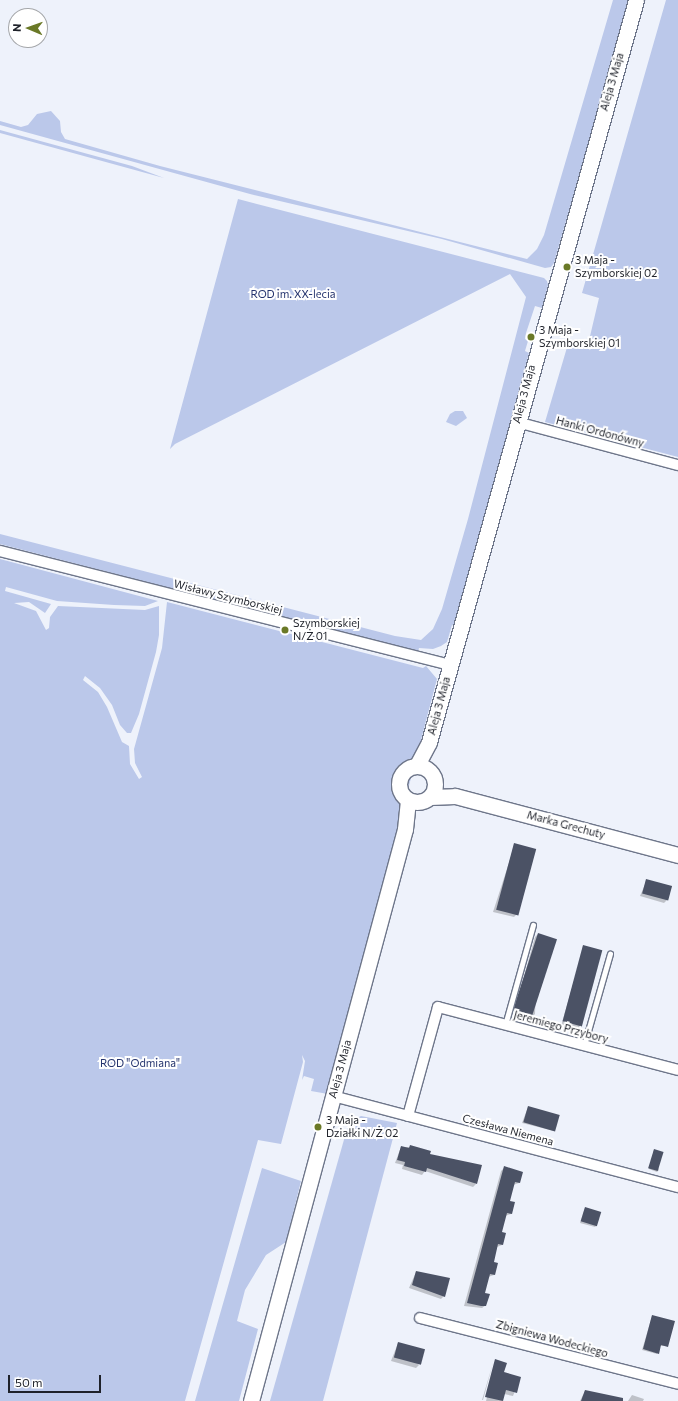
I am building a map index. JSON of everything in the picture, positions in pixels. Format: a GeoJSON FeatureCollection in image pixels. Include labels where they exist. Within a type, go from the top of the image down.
{"type":"FeatureCollection","features":[{"type":"Feature","properties":{"kind":"street","name":"Aleja 3 Maja"},"geometry":{"type":"LineString","coordinates":[[251,1401],[405,829],[419,800],[427,772],[429,742],[517,422],[636,0]]}},
{"type":"Feature","properties":{"kind":"street","name":"Hanki Ordonówny"},"geometry":{"type":"LineString","coordinates":[[517,422],[678,465]]}},
{"type":"Feature","properties":{"kind":"street","name":"Wisławy Szymborskiej"},"geometry":{"type":"LineString","coordinates":[[0,551],[450,666]]}},
{"type":"Feature","properties":{"kind":"street"},"geometry":{"type":"LineString","coordinates":[[419,800],[400,791],[399,779],[406,769],[427,772]]}},
{"type":"Feature","properties":{"kind":"street","name":"Marka Grechuty"},"geometry":{"type":"LineString","coordinates":[[427,772],[455,796]]}},
{"type":"Feature","properties":{"kind":"street","name":"Marka Grechuty"},"geometry":{"type":"LineString","coordinates":[[419,800],[455,796],[678,855]]}},
{"type":"Feature","properties":{"kind":"street","name":"Jeremiego Przybory"},"geometry":{"type":"LineString","coordinates":[[408,1116],[438,1007],[678,1070]]}},
{"type":"Feature","properties":{"kind":"street","name":"Czesława Niemena"},"geometry":{"type":"LineString","coordinates":[[333,1096],[678,1187]]}},
{"type":"Feature","properties":{"kind":"street","name":"Zbigniewa Wodeckiego"},"geometry":{"type":"LineString","coordinates":[[420,1318],[678,1384]]}},
{"type":"Feature","properties":{"kind":"lane"},"geometry":{"type":"LineString","coordinates":[[505,1025],[533,926]]}},
{"type":"Feature","properties":{"kind":"lane"},"geometry":{"type":"LineString","coordinates":[[584,1045],[610,954]]}},
{"type":"Feature","properties":{"kind":"green space"},"geometry":{"type":"Polygon","coordinates":[[[613,0],[629,0],[554,263],[551,267],[545,268],[442,239],[250,194],[0,125],[0,121],[21,127],[28,125],[37,114],[51,111],[60,121],[61,132],[65,139],[160,166],[527,259],[537,249],[544,235],[613,0]]]}},
{"type":"Feature","properties":{"kind":"green space"},"geometry":{"type":"Polygon","coordinates":[[[666,0],[678,0],[678,457],[545,422],[568,344],[587,349],[599,298],[582,293],[666,0]]]}},
{"type":"Feature","properties":{"kind":"green space"},"geometry":{"type":"Polygon","coordinates":[[[0,130],[132,166],[164,178],[0,133],[0,130]]]}},
{"type":"Feature","properties":{"kind":"green space","name":"ROD im. XX-lecia"},"geometry":{"type":"Polygon","coordinates":[[[238,199],[544,278],[547,281],[548,285],[542,308],[535,306],[526,333],[525,339],[528,341],[525,351],[529,353],[455,626],[452,625],[447,642],[441,646],[433,649],[419,648],[418,652],[0,544],[0,534],[395,636],[421,640],[433,629],[442,609],[468,519],[526,297],[510,274],[175,444],[170,449],[238,199]]]}},
{"type":"Feature","properties":{"kind":"green space"},"geometry":{"type":"Polygon","coordinates":[[[455,411],[463,411],[467,418],[456,426],[446,422],[450,414],[455,411]]]}},
{"type":"Feature","properties":{"kind":"green space","name":"ROD \"Odmiana\""},"geometry":{"type":"Polygon","coordinates":[[[0,559],[158,601],[145,606],[114,605],[57,601],[6,587],[5,591],[51,604],[45,613],[29,602],[14,603],[36,611],[46,630],[49,628],[50,617],[58,606],[145,610],[159,606],[159,635],[156,652],[139,714],[131,733],[127,733],[120,725],[112,705],[100,688],[85,676],[83,680],[98,692],[107,707],[122,742],[129,746],[130,764],[139,779],[142,777],[135,763],[134,749],[162,648],[167,602],[423,668],[426,666],[437,679],[328,1094],[311,1091],[314,1079],[304,1076],[302,1080],[305,1061],[302,1055],[303,1062],[281,1144],[258,1140],[185,1401],[0,1401],[0,559]]]}},
{"type":"Feature","properties":{"kind":"green space"},"geometry":{"type":"Polygon","coordinates":[[[361,1116],[397,1123],[323,1401],[270,1401],[349,1122],[361,1116]]]}},
{"type":"Feature","properties":{"kind":"green space"},"geometry":{"type":"Polygon","coordinates":[[[262,1168],[301,1181],[286,1242],[266,1255],[245,1290],[237,1321],[258,1329],[239,1401],[195,1401],[262,1168]]]}},
{"type":"Feature","properties":{"kind":"building"},"geometry":{"type":"Polygon","coordinates":[[[514,843],[536,849],[518,916],[496,910],[514,843]]]}},
{"type":"Feature","properties":{"kind":"building"},"geometry":{"type":"Polygon","coordinates":[[[646,879],[672,886],[668,900],[642,893],[646,879]]]}},
{"type":"Feature","properties":{"kind":"building"},"geometry":{"type":"Polygon","coordinates":[[[538,933],[557,939],[532,1015],[513,1009],[538,933]]]}},
{"type":"Feature","properties":{"kind":"building"},"geometry":{"type":"Polygon","coordinates":[[[583,945],[602,950],[582,1026],[563,1021],[583,945]]]}},
{"type":"Feature","properties":{"kind":"building"},"geometry":{"type":"Polygon","coordinates":[[[528,1106],[560,1115],[555,1131],[523,1122],[528,1106]]]}},
{"type":"Feature","properties":{"kind":"building"},"geometry":{"type":"Polygon","coordinates":[[[410,1145],[431,1151],[430,1154],[482,1165],[477,1184],[427,1168],[426,1172],[404,1166],[405,1162],[397,1160],[401,1146],[409,1148],[410,1145]]]}},
{"type":"Feature","properties":{"kind":"building"},"geometry":{"type":"Polygon","coordinates":[[[654,1149],[664,1152],[658,1171],[648,1168],[654,1149]]]}},
{"type":"Feature","properties":{"kind":"building"},"geometry":{"type":"Polygon","coordinates":[[[504,1166],[523,1172],[520,1183],[515,1182],[510,1201],[515,1202],[512,1214],[507,1213],[502,1232],[506,1233],[503,1245],[498,1244],[494,1262],[498,1263],[495,1275],[490,1274],[485,1293],[490,1294],[486,1306],[467,1303],[504,1166]]]}},
{"type":"Feature","properties":{"kind":"building"},"geometry":{"type":"Polygon","coordinates":[[[585,1207],[601,1212],[597,1226],[581,1221],[585,1207]]]}},
{"type":"Feature","properties":{"kind":"building"},"geometry":{"type":"Polygon","coordinates":[[[416,1271],[450,1278],[445,1297],[412,1285],[416,1271]]]}},
{"type":"Feature","properties":{"kind":"building"},"geometry":{"type":"Polygon","coordinates":[[[652,1315],[675,1321],[668,1347],[661,1345],[659,1354],[643,1349],[652,1315]]]}},
{"type":"Feature","properties":{"kind":"building"},"geometry":{"type":"Polygon","coordinates":[[[398,1342],[425,1349],[421,1365],[394,1357],[398,1342]]]}},
{"type":"Feature","properties":{"kind":"building"},"geometry":{"type":"Polygon","coordinates":[[[495,1359],[507,1363],[504,1372],[521,1377],[517,1393],[506,1390],[503,1401],[485,1397],[495,1359]]]}},
{"type":"Feature","properties":{"kind":"building"},"geometry":{"type":"Polygon","coordinates":[[[585,1390],[623,1398],[623,1401],[581,1401],[585,1390]]]}},
{"type":"Feature","properties":{"kind":"place","name":"3 Maja - Szymborskiej 02"},"geometry":{"type":"Point","coordinates":[567,267]}},
{"type":"Feature","properties":{"kind":"place","name":"3 Maja - Szymborskiej 01"},"geometry":{"type":"Point","coordinates":[531,337]}},
{"type":"Feature","properties":{"kind":"place","name":"Szymborskiej N/Ż 01"},"geometry":{"type":"Point","coordinates":[285,630]}},
{"type":"Feature","properties":{"kind":"place","name":"3 Maja - Działki N/Ż 02"},"geometry":{"type":"Point","coordinates":[318,1127]}}]}
